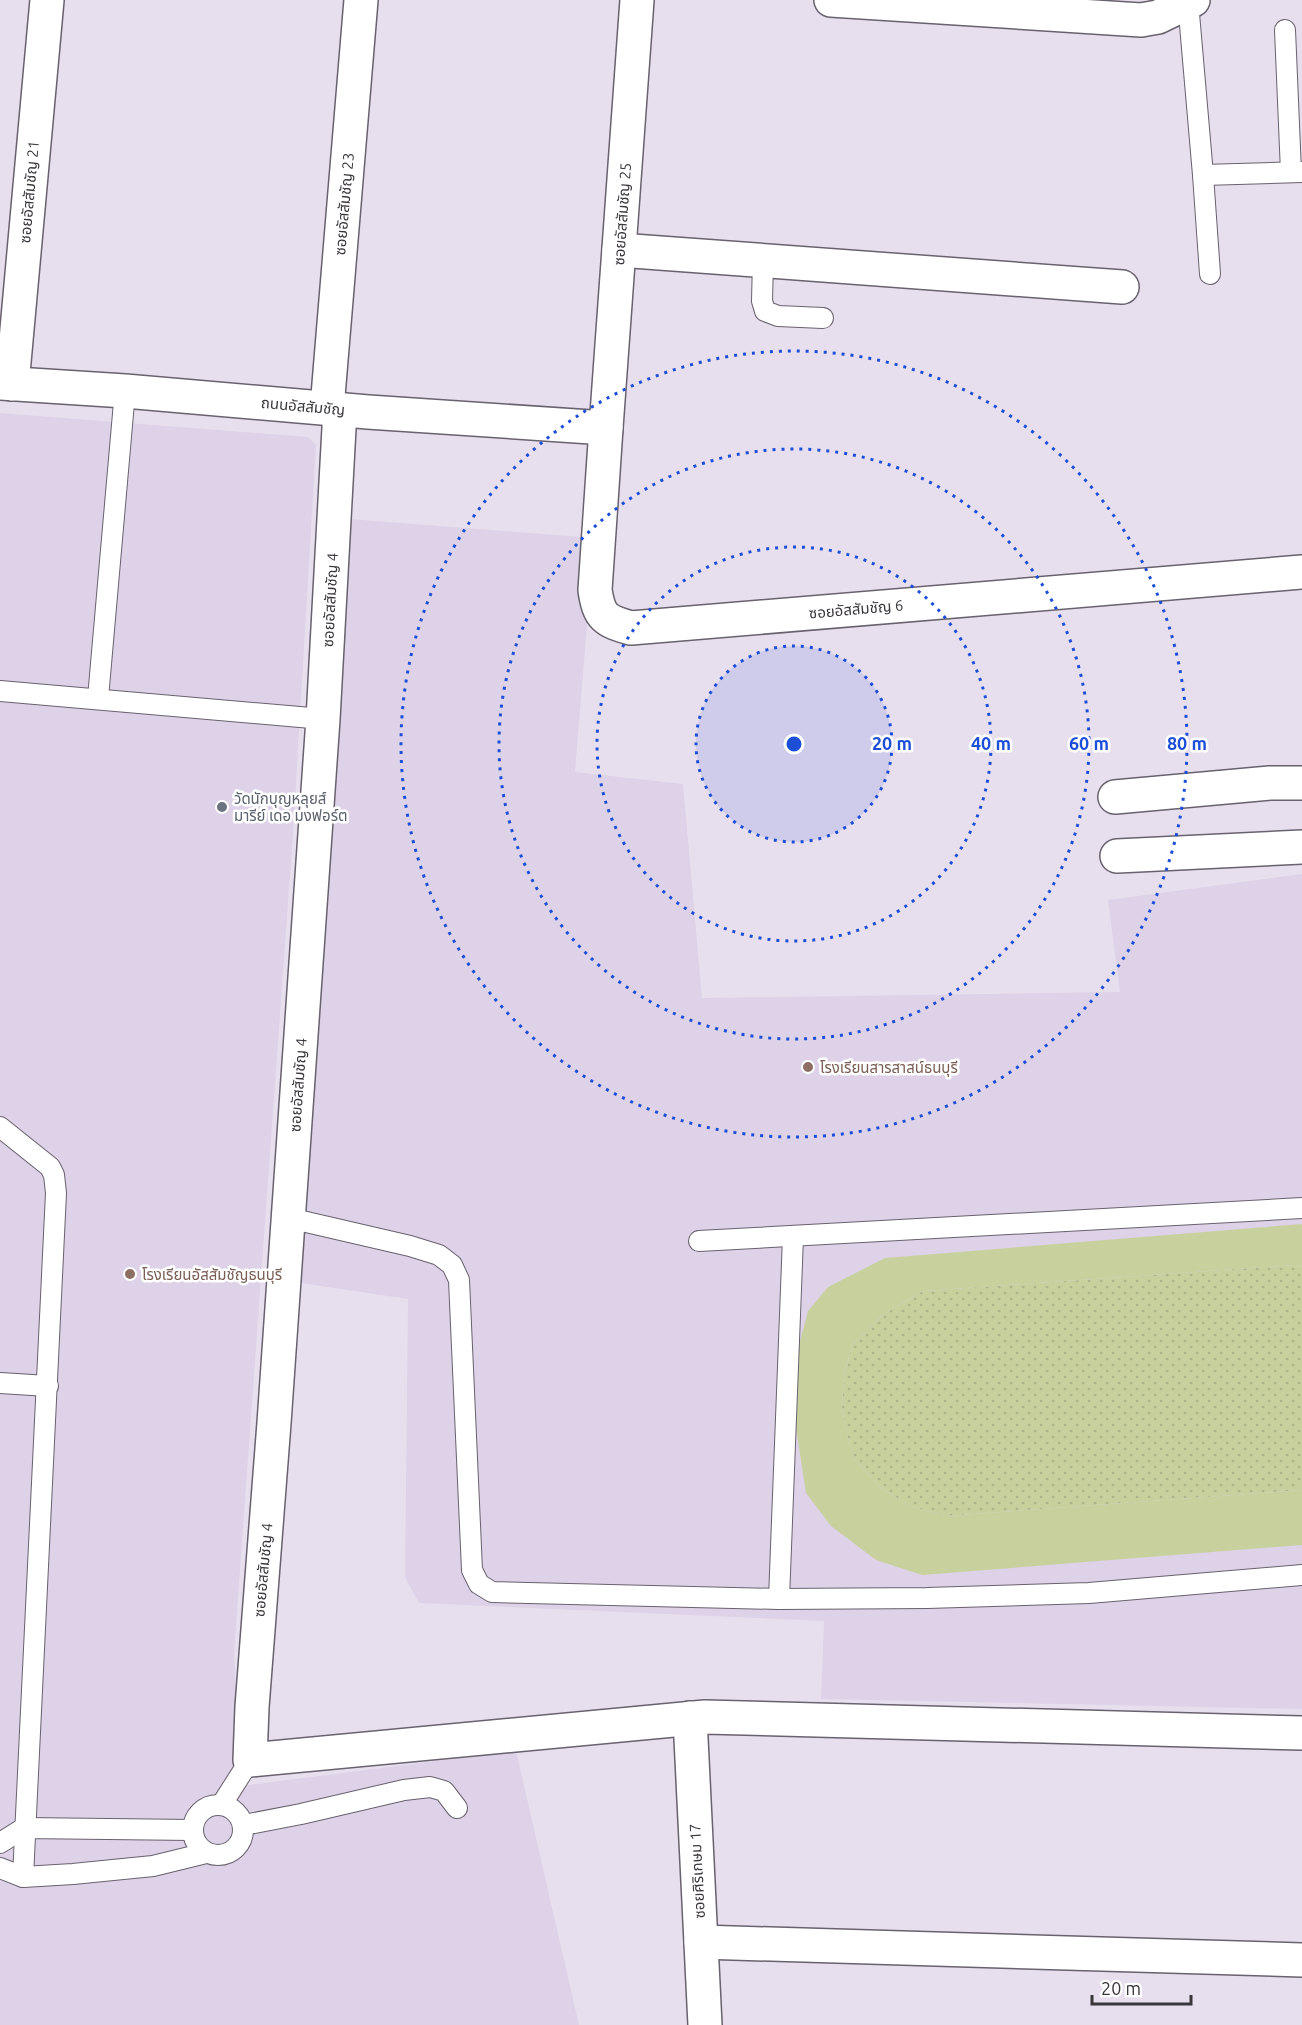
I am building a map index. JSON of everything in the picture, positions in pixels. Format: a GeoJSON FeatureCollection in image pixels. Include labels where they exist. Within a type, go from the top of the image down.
{"type":"FeatureCollection","features":[{"type":"Feature","properties":{"kind":"street","name":"ซอยอัสสัมชัญ 21"},"geometry":{"type":"LineString","coordinates":[[6,383],[47,0]]}},
{"type":"Feature","properties":{"kind":"street","name":"ซอยอัสสัมชัญ 23"},"geometry":{"type":"LineString","coordinates":[[333,409],[361,0]]}},
{"type":"Feature","properties":{"kind":"street","name":"ซอยอัสสัมชัญ 25"},"geometry":{"type":"LineString","coordinates":[[606,428],[637,0]]}},
{"type":"Feature","properties":{"kind":"street"},"geometry":{"type":"LineString","coordinates":[[831,0],[1141,20],[1158,17],[1190,1]]}},
{"type":"Feature","properties":{"kind":"street"},"geometry":{"type":"LineString","coordinates":[[619,250],[1122,287]]}},
{"type":"Feature","properties":{"kind":"street","name":"ถนนอัสสัมชัญ"},"geometry":{"type":"LineString","coordinates":[[6,383],[606,428]]}},
{"type":"Feature","properties":{"kind":"street","name":"ซอยอัสสัมชัญ 4"},"geometry":{"type":"LineString","coordinates":[[250,1760],[323,719],[333,409]]}},
{"type":"Feature","properties":{"kind":"street","name":"ซอยอัสสัมชัญ 6"},"geometry":{"type":"LineString","coordinates":[[606,428],[595,590],[598,609],[612,623],[631,628],[1302,572]]}},
{"type":"Feature","properties":{"kind":"street"},"geometry":{"type":"LineString","coordinates":[[1115,797],[1270,783],[1302,783]]}},
{"type":"Feature","properties":{"kind":"street"},"geometry":{"type":"LineString","coordinates":[[1117,856],[1302,847]]}},
{"type":"Feature","properties":{"kind":"street"},"geometry":{"type":"LineString","coordinates":[[250,1760],[690,1718],[1302,1733]]}},
{"type":"Feature","properties":{"kind":"street","name":"ซอยศิริเกษม 17"},"geometry":{"type":"LineString","coordinates":[[690,1718],[705,2025]]}},
{"type":"Feature","properties":{"kind":"street"},"geometry":{"type":"LineString","coordinates":[[701,1942],[1302,1960]]}},
{"type":"Feature","properties":{"kind":"lane"},"geometry":{"type":"LineString","coordinates":[[1190,1],[1210,274]]}},
{"type":"Feature","properties":{"kind":"lane"},"geometry":{"type":"LineString","coordinates":[[1203,175],[1296,172],[1285,30]]}},
{"type":"Feature","properties":{"kind":"lane"},"geometry":{"type":"LineString","coordinates":[[763,261],[762,301],[765,311],[778,316],[823,318]]}},
{"type":"Feature","properties":{"kind":"lane"},"geometry":{"type":"LineString","coordinates":[[98,698],[125,391]]}},
{"type":"Feature","properties":{"kind":"lane"},"geometry":{"type":"LineString","coordinates":[[0,691],[323,719]]}},
{"type":"Feature","properties":{"kind":"lane"},"geometry":{"type":"LineString","coordinates":[[0,1127],[44,1160],[53,1171],[56,1180],[23,1877]]}},
{"type":"Feature","properties":{"kind":"lane"},"geometry":{"type":"LineString","coordinates":[[699,1240],[793,1237],[1302,1208]]}},
{"type":"Feature","properties":{"kind":"lane"},"geometry":{"type":"LineString","coordinates":[[289,1218],[410,1246],[439,1255],[452,1264],[459,1280],[472,1570],[479,1584],[492,1592],[779,1599],[927,1598],[1089,1593],[1302,1575]]}},
{"type":"Feature","properties":{"kind":"lane"},"geometry":{"type":"LineString","coordinates":[[779,1599],[793,1237]]}},
{"type":"Feature","properties":{"kind":"lane"},"geometry":{"type":"LineString","coordinates":[[0,1383],[48,1386]]}},
{"type":"Feature","properties":{"kind":"lane"},"geometry":{"type":"LineString","coordinates":[[222,1804],[250,1760]]}},
{"type":"Feature","properties":{"kind":"lane"},"geometry":{"type":"LineString","coordinates":[[243,1825],[430,1786],[444,1791],[457,1808]]}},
{"type":"Feature","properties":{"kind":"lane"},"geometry":{"type":"LineString","coordinates":[[0,1868],[23,1877],[153,1866],[206,1853],[221,1855],[234,1851],[243,1839],[243,1825],[236,1811],[222,1804],[207,1806],[196,1816],[192,1830],[194,1839],[206,1853]]}},
{"type":"Feature","properties":{"kind":"lane"},"geometry":{"type":"LineString","coordinates":[[0,1843],[24,1828],[192,1830]]}},
{"type":"Feature","properties":{"kind":"shaded area","name":"โรงเรียนอัสสัมชัญธนบุรี"},"geometry":{"type":"Polygon","coordinates":[[[0,413],[308,437],[316,445],[293,833],[234,1653],[240,1786],[516,1751],[579,2025],[0,2025],[0,413]]]}},
{"type":"Feature","properties":{"kind":"shaded area","name":"โรงเรียนสารสาสน์ธนบุรี"},"geometry":{"type":"Polygon","coordinates":[[[349,519],[594,538],[575,772],[683,784],[702,998],[1120,992],[1108,900],[1302,874],[1302,1709],[821,1699],[824,1621],[419,1603],[405,1577],[408,1299],[301,1283],[349,519]]]}},
{"type":"Feature","properties":{"kind":"green space"},"geometry":{"type":"Polygon","coordinates":[[[1302,1224],[1302,1267],[1295,1265],[923,1291],[884,1314],[852,1345],[844,1375],[842,1407],[846,1432],[855,1460],[880,1487],[908,1505],[945,1516],[1302,1490],[1302,1545],[922,1575],[876,1560],[831,1526],[806,1493],[792,1402],[798,1349],[808,1311],[828,1287],[885,1258],[1302,1224]]]}},
{"type":"Feature","properties":{"kind":"green space"},"geometry":{"type":"Polygon","coordinates":[[[1295,1265],[1302,1267],[1302,1490],[945,1516],[908,1505],[880,1487],[855,1460],[846,1432],[842,1407],[844,1375],[852,1345],[884,1314],[923,1291],[1295,1265]]]}},
{"type":"Feature","properties":{"kind":"place","name":"วัดนักบุญหลุยส์ มารีย์ เดอ มงฟอร์ต"},"geometry":{"type":"Point","coordinates":[222,807]}},
{"type":"Feature","properties":{"kind":"place","name":"โรงเรียนสารสาสน์ธนบุรี"},"geometry":{"type":"Point","coordinates":[808,1067]}},
{"type":"Feature","properties":{"kind":"place","name":"โรงเรียนอัสสัมชัญธนบุรี"},"geometry":{"type":"Point","coordinates":[130,1274]}}]}
